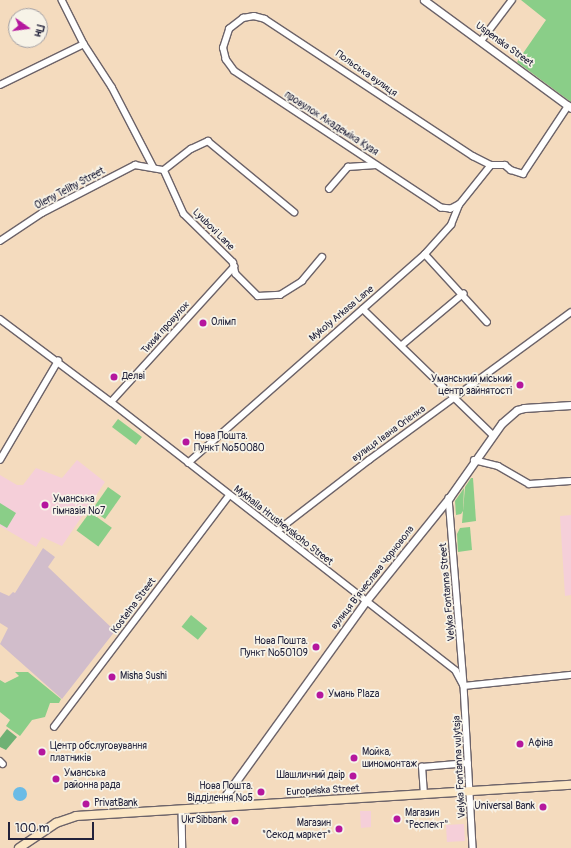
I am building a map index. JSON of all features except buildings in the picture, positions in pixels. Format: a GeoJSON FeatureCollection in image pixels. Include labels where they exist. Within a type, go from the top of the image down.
{"type":"FeatureCollection","features":[{"type":"Feature","properties":{"kind":"main road","name":"Europeiska Street"},"geometry":{"type":"LineString","coordinates":[[19,848],[56,823],[76,816],[571,785]]}},
{"type":"Feature","properties":{"kind":"street"},"geometry":{"type":"LineString","coordinates":[[62,0],[84,44],[112,87],[154,168],[164,170],[191,149],[208,141],[294,212]]}},
{"type":"Feature","properties":{"kind":"street","name":"Uspenska Street"},"geometry":{"type":"LineString","coordinates":[[424,0],[481,40],[570,107]]}},
{"type":"Feature","properties":{"kind":"street"},"geometry":{"type":"LineString","coordinates":[[481,40],[512,0]]}},
{"type":"Feature","properties":{"kind":"street","name":"Польська вулиця"},"geometry":{"type":"LineString","coordinates":[[229,29],[243,18],[254,16],[266,19],[473,156],[491,165],[501,164],[523,174],[570,107]]}},
{"type":"Feature","properties":{"kind":"street","name":"провулок Академіка Кузя"},"geometry":{"type":"LineString","coordinates":[[229,29],[223,48],[226,60],[234,71],[441,208],[451,209],[459,205]]}},
{"type":"Feature","properties":{"kind":"street"},"geometry":{"type":"LineString","coordinates":[[0,85],[84,44]]}},
{"type":"Feature","properties":{"kind":"street","name":"Oleny Telihy Street"},"geometry":{"type":"LineString","coordinates":[[0,241],[42,213],[135,165],[154,168]]}},
{"type":"Feature","properties":{"kind":"street"},"geometry":{"type":"LineString","coordinates":[[329,189],[348,167],[377,165]]}},
{"type":"Feature","properties":{"kind":"street","name":"Mykoly Arkasa Lane"},"geometry":{"type":"LineString","coordinates":[[188,463],[425,254],[451,225],[459,205],[491,165]]}},
{"type":"Feature","properties":{"kind":"street","name":"Lyubovi Lane"},"geometry":{"type":"LineString","coordinates":[[164,170],[184,214],[233,262],[236,274],[258,296],[280,295],[302,281],[322,258]]}},
{"type":"Feature","properties":{"kind":"street"},"geometry":{"type":"LineString","coordinates":[[425,254],[488,322]]}},
{"type":"Feature","properties":{"kind":"street","name":"Тихий провулок"},"geometry":{"type":"LineString","coordinates":[[111,402],[234,267]]}},
{"type":"Feature","properties":{"kind":"street"},"geometry":{"type":"LineString","coordinates":[[402,345],[463,294]]}},
{"type":"Feature","properties":{"kind":"street"},"geometry":{"type":"LineString","coordinates":[[363,309],[493,434]]}},
{"type":"Feature","properties":{"kind":"street","name":"вулиця Івана Огієнка"},"geometry":{"type":"LineString","coordinates":[[276,531],[455,396],[571,312]]}},
{"type":"Feature","properties":{"kind":"street","name":"Mykhaila Hrushevskoho Street"},"geometry":{"type":"LineString","coordinates":[[0,319],[111,402],[229,496],[456,671],[464,686]]}},
{"type":"Feature","properties":{"kind":"street"},"geometry":{"type":"LineString","coordinates":[[0,460],[58,362]]}},
{"type":"Feature","properties":{"kind":"street","name":"вулиця В’ячеслава Чорновола"},"geometry":{"type":"LineString","coordinates":[[218,806],[365,602],[449,498],[493,434],[517,410],[534,406],[571,404]]}},
{"type":"Feature","properties":{"kind":"street"},"geometry":{"type":"LineString","coordinates":[[474,460],[498,466],[530,484],[571,481]]}},
{"type":"Feature","properties":{"kind":"street","name":"Kostelna Street"},"geometry":{"type":"LineString","coordinates":[[54,727],[229,496]]}},
{"type":"Feature","properties":{"kind":"street","name":"Velyka Fontanna Street"},"geometry":{"type":"LineString","coordinates":[[449,498],[464,686]]}},
{"type":"Feature","properties":{"kind":"street"},"geometry":{"type":"LineString","coordinates":[[464,686],[571,675]]}},
{"type":"Feature","properties":{"kind":"street","name":"Velyka Fontanna vulytsja"},"geometry":{"type":"LineString","coordinates":[[464,686],[474,848]]}},
{"type":"Feature","properties":{"kind":"street"},"geometry":{"type":"LineString","coordinates":[[424,795],[422,767],[468,763]]}},
{"type":"Feature","properties":{"kind":"street"},"geometry":{"type":"LineString","coordinates":[[182,809],[183,848]]}},
{"type":"Feature","properties":{"kind":"shaded area","name":"Уманська гімназія №7"},"geometry":{"type":"Polygon","coordinates":[[[77,460],[105,482],[62,546],[42,537],[36,547],[0,526],[0,475],[17,485],[23,485],[36,468],[62,478],[77,460]]]}},
{"type":"Feature","properties":{"kind":"shaded area"},"geometry":{"type":"Polygon","coordinates":[[[571,515],[571,595],[565,596],[560,516],[571,515]]]}},
{"type":"Feature","properties":{"kind":"shaded area"},"geometry":{"type":"Polygon","coordinates":[[[43,548],[55,557],[48,567],[115,631],[62,699],[0,644],[8,628],[0,623],[0,592],[9,596],[13,592],[15,593],[43,548]]]}},
{"type":"Feature","properties":{"kind":"shaded area"},"geometry":{"type":"Polygon","coordinates":[[[360,811],[371,811],[371,827],[361,828],[360,811]]]}},
{"type":"Feature","properties":{"kind":"shaded area"},"geometry":{"type":"Polygon","coordinates":[[[464,824],[465,841],[447,842],[446,825],[464,824]]]}},
{"type":"Feature","properties":{"kind":"green space"},"geometry":{"type":"Polygon","coordinates":[[[521,0],[571,0],[571,102],[517,62],[546,20],[521,0]]]}},
{"type":"Feature","properties":{"kind":"green space"},"geometry":{"type":"Polygon","coordinates":[[[118,419],[142,437],[136,445],[112,427],[118,419]]]}},
{"type":"Feature","properties":{"kind":"green space"},"geometry":{"type":"Polygon","coordinates":[[[471,478],[473,478],[476,521],[462,523],[465,487],[471,478]]]}},
{"type":"Feature","properties":{"kind":"green space"},"geometry":{"type":"Polygon","coordinates":[[[108,487],[121,496],[105,519],[92,510],[108,487]]]}},
{"type":"Feature","properties":{"kind":"green space"},"geometry":{"type":"Polygon","coordinates":[[[464,488],[463,511],[461,514],[456,515],[455,501],[464,488]]]}},
{"type":"Feature","properties":{"kind":"green space"},"geometry":{"type":"Polygon","coordinates":[[[0,503],[16,513],[7,528],[0,524],[0,503]]]}},
{"type":"Feature","properties":{"kind":"green space"},"geometry":{"type":"Polygon","coordinates":[[[90,512],[112,528],[98,546],[76,531],[90,512]]]}},
{"type":"Feature","properties":{"kind":"green space"},"geometry":{"type":"Polygon","coordinates":[[[470,527],[472,550],[458,552],[457,534],[460,528],[470,527]]]}},
{"type":"Feature","properties":{"kind":"green space"},"geometry":{"type":"Polygon","coordinates":[[[191,615],[207,628],[198,640],[182,627],[191,615]]]}},
{"type":"Feature","properties":{"kind":"green space"},"geometry":{"type":"Polygon","coordinates":[[[15,672],[28,672],[61,699],[59,703],[50,703],[45,717],[32,720],[20,736],[6,726],[10,720],[0,712],[0,680],[5,683],[19,676],[15,672]]]}},
{"type":"Feature","properties":{"kind":"green space"},"geometry":{"type":"Polygon","coordinates":[[[7,729],[17,737],[6,750],[0,747],[0,738],[7,729]]]}},
{"type":"Feature","properties":{"kind":"water"},"geometry":{"type":"Polygon","coordinates":[[[17,787],[23,787],[27,791],[27,797],[23,801],[17,801],[13,797],[13,791],[17,787]]]}},
{"type":"Feature","properties":{"kind":"place","name":"Олімп"},"geometry":{"type":"Point","coordinates":[203,323]}},
{"type":"Feature","properties":{"kind":"place","name":"Делві"},"geometry":{"type":"Point","coordinates":[114,377]}},
{"type":"Feature","properties":{"kind":"place","name":"Уманський міський центр зайнятості"},"geometry":{"type":"Point","coordinates":[520,385]}},
{"type":"Feature","properties":{"kind":"place","name":"Нова Пошта. Пункт №50080"},"geometry":{"type":"Point","coordinates":[186,442]}},
{"type":"Feature","properties":{"kind":"place","name":"Уманська гімназія №7"},"geometry":{"type":"Point","coordinates":[45,505]}},
{"type":"Feature","properties":{"kind":"place","name":"Нова Пошта. Пункт №50109"},"geometry":{"type":"Point","coordinates":[316,647]}},
{"type":"Feature","properties":{"kind":"place","name":"Мisha Sushi"},"geometry":{"type":"Point","coordinates":[112,677]}},
{"type":"Feature","properties":{"kind":"place","name":"Умань Plaza"},"geometry":{"type":"Point","coordinates":[320,695]}},
{"type":"Feature","properties":{"kind":"place","name":"Афіна"},"geometry":{"type":"Point","coordinates":[520,744]}},
{"type":"Feature","properties":{"kind":"place","name":"Центр обслуговування платників"},"geometry":{"type":"Point","coordinates":[42,752]}},
{"type":"Feature","properties":{"kind":"place","name":"Мойка, шиномонтаж"},"geometry":{"type":"Point","coordinates":[354,758]}},
{"type":"Feature","properties":{"kind":"place","name":"Шашличний двір"},"geometry":{"type":"Point","coordinates":[353,776]}},
{"type":"Feature","properties":{"kind":"place","name":"Уманська районна рада"},"geometry":{"type":"Point","coordinates":[56,779]}},
{"type":"Feature","properties":{"kind":"place","name":"Нова Пошта. Відділення №5"},"geometry":{"type":"Point","coordinates":[261,792]}},
{"type":"Feature","properties":{"kind":"place","name":"PrivatBank"},"geometry":{"type":"Point","coordinates":[86,804]}},
{"type":"Feature","properties":{"kind":"place","name":"Universal Bank"},"geometry":{"type":"Point","coordinates":[543,807]}},
{"type":"Feature","properties":{"kind":"place","name":"Магазин \"Респект\""},"geometry":{"type":"Point","coordinates":[397,819]}},
{"type":"Feature","properties":{"kind":"place","name":"UkrSibbank"},"geometry":{"type":"Point","coordinates":[235,821]}},
{"type":"Feature","properties":{"kind":"place","name":"Магазин \"Секод маркет\""},"geometry":{"type":"Point","coordinates":[339,829]}}]}
